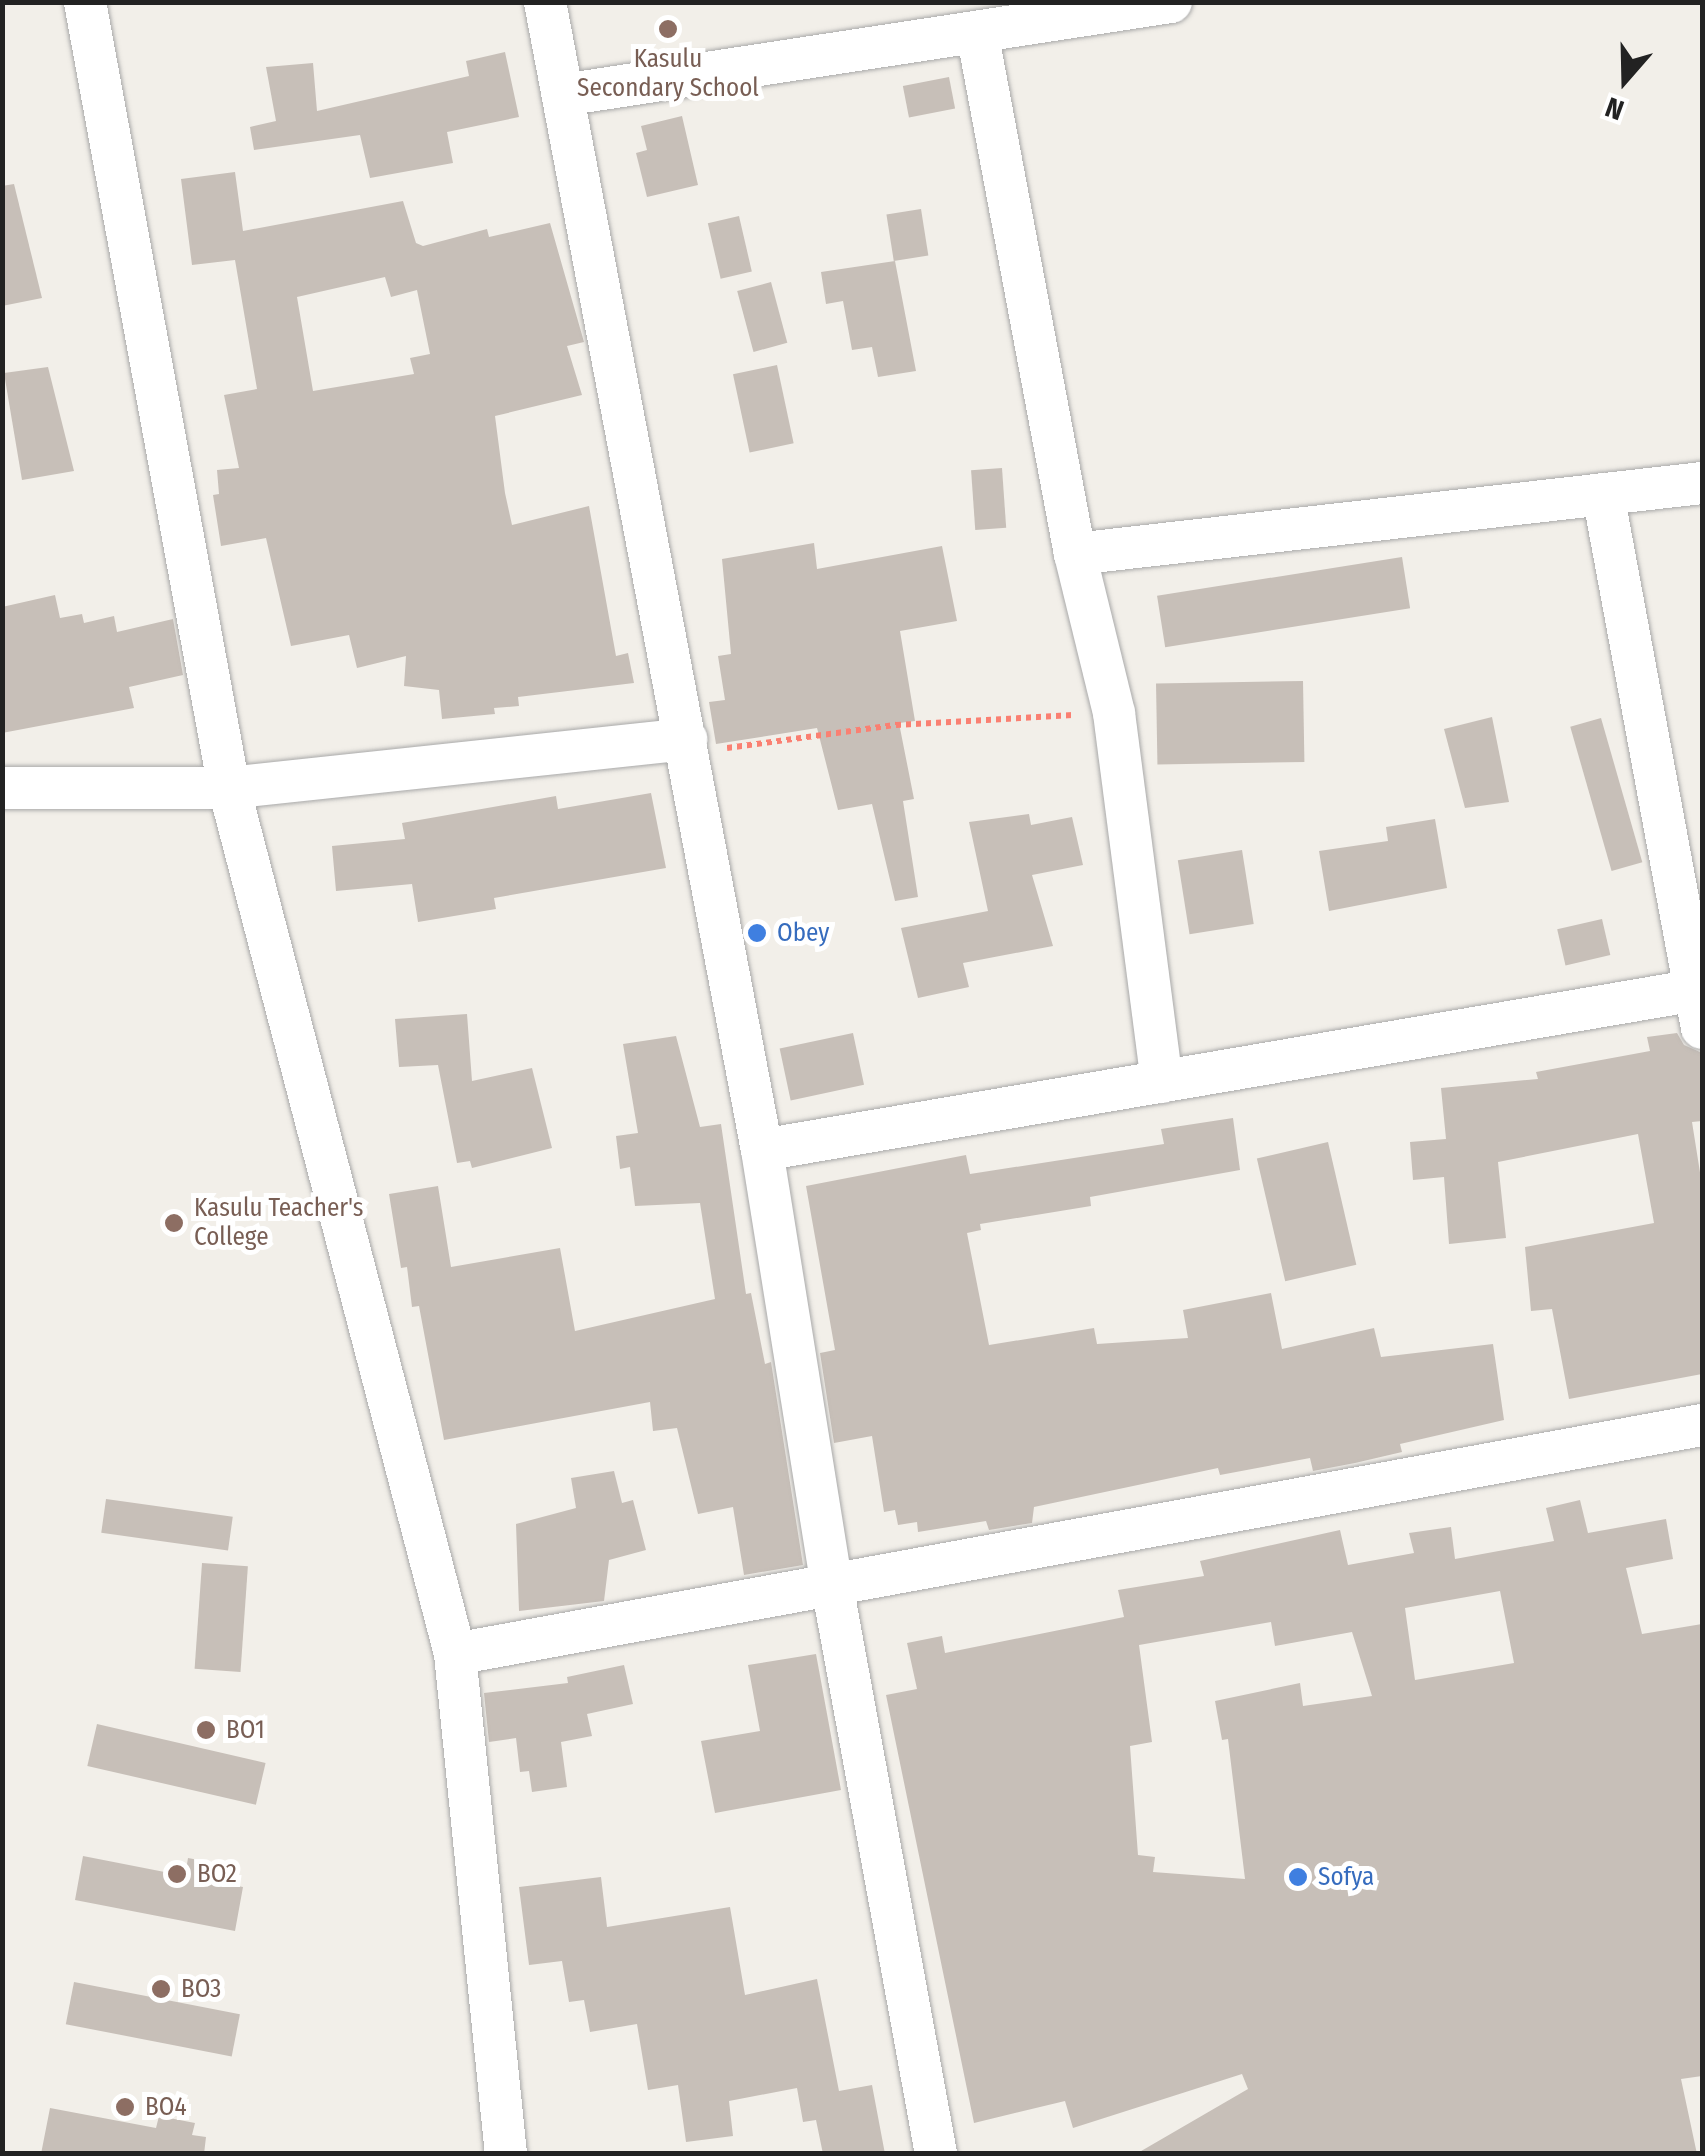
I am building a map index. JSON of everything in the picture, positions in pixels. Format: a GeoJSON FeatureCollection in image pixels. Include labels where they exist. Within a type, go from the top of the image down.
{"type":"FeatureCollection","features":[{"type":"Feature","properties":{"kind":"street"},"geometry":{"type":"LineString","coordinates":[[85,2],[229,788],[454,1654],[506,2154]]}},
{"type":"Feature","properties":{"kind":"street"},"geometry":{"type":"LineString","coordinates":[[546,2],[762,1150],[832,1585],[936,2154]]}},
{"type":"Feature","properties":{"kind":"street"},"geometry":{"type":"LineString","coordinates":[[563,95],[1171,2]]}},
{"type":"Feature","properties":{"kind":"street"},"geometry":{"type":"LineString","coordinates":[[977,32],[1075,554],[1114,713],[1162,1082]]}},
{"type":"Feature","properties":{"kind":"street"},"geometry":{"type":"LineString","coordinates":[[1075,554],[1702,483]]}},
{"type":"Feature","properties":{"kind":"street"},"geometry":{"type":"LineString","coordinates":[[762,1150],[1162,1082],[1699,1009],[1604,494]]}},
{"type":"Feature","properties":{"kind":"street"},"geometry":{"type":"LineString","coordinates":[[2,788],[229,788],[685,735]]}},
{"type":"Feature","properties":{"kind":"street"},"geometry":{"type":"LineString","coordinates":[[454,1654],[1702,1425]]}},
{"type":"Feature","properties":{"kind":"path"},"geometry":{"type":"LineString","coordinates":[[685,735],[711,750],[896,726],[1114,713]]}},
{"type":"Feature","properties":{"kind":"building"},"geometry":{"type":"Polygon","coordinates":[[[505,52],[519,117],[447,132],[453,163],[370,178],[360,135],[254,150],[250,127],[276,121],[266,67],[313,63],[317,111],[469,76],[466,61],[505,52]]]}},
{"type":"Feature","properties":{"kind":"building"},"geometry":{"type":"Polygon","coordinates":[[[949,77],[955,108],[909,117],[903,86],[949,77]]]}},
{"type":"Feature","properties":{"kind":"building"},"geometry":{"type":"Polygon","coordinates":[[[682,116],[698,185],[647,197],[636,153],[647,150],[641,126],[682,116]]]}},
{"type":"Feature","properties":{"kind":"building"},"geometry":{"type":"Polygon","coordinates":[[[235,172],[243,231],[403,201],[416,243],[423,246],[487,229],[489,237],[550,223],[584,342],[567,346],[582,395],[495,416],[505,493],[512,525],[589,506],[616,656],[628,653],[634,683],[518,697],[519,706],[494,708],[495,714],[442,719],[439,690],[404,686],[406,656],[357,668],[349,635],[291,646],[266,538],[221,546],[213,495],[219,494],[217,470],[239,468],[224,395],[257,389],[235,260],[192,265],[181,179],[235,172]],[[385,277],[297,297],[313,391],[414,374],[410,358],[430,354],[417,290],[391,297],[385,277]]]}},
{"type":"Feature","properties":{"kind":"building"},"geometry":{"type":"Polygon","coordinates":[[[14,184],[42,298],[2,306],[2,186],[14,184]]]}},
{"type":"Feature","properties":{"kind":"building"},"geometry":{"type":"Polygon","coordinates":[[[921,209],[928,255],[894,261],[886,214],[921,209]]]}},
{"type":"Feature","properties":{"kind":"building"},"geometry":{"type":"Polygon","coordinates":[[[739,216],[752,272],[721,279],[708,223],[739,216]]]}},
{"type":"Feature","properties":{"kind":"building"},"geometry":{"type":"Polygon","coordinates":[[[895,261],[916,371],[878,377],[872,347],[852,350],[843,301],[826,304],[821,272],[895,261]]]}},
{"type":"Feature","properties":{"kind":"building"},"geometry":{"type":"Polygon","coordinates":[[[771,282],[787,343],[753,352],[737,291],[771,282]]]}},
{"type":"Feature","properties":{"kind":"building"},"geometry":{"type":"Polygon","coordinates":[[[777,365],[794,443],[750,453],[733,374],[777,365]]]}},
{"type":"Feature","properties":{"kind":"building"},"geometry":{"type":"Polygon","coordinates":[[[48,367],[74,471],[22,480],[4,373],[48,367]]]}},
{"type":"Feature","properties":{"kind":"building"},"geometry":{"type":"Polygon","coordinates":[[[1002,468],[1006,528],[975,530],[971,470],[1002,468]]]}},
{"type":"Feature","properties":{"kind":"building"},"geometry":{"type":"Polygon","coordinates":[[[814,543],[817,569],[942,546],[957,621],[900,631],[915,721],[899,723],[914,799],[903,801],[918,897],[895,901],[872,804],[838,810],[817,728],[716,744],[709,702],[725,700],[718,656],[731,654],[722,559],[814,543]]]}},
{"type":"Feature","properties":{"kind":"building"},"geometry":{"type":"Polygon","coordinates":[[[1402,557],[1410,608],[1165,647],[1157,596],[1402,557]]]}},
{"type":"Feature","properties":{"kind":"building"},"geometry":{"type":"Polygon","coordinates":[[[55,595],[60,618],[82,614],[84,623],[114,616],[117,632],[173,619],[183,675],[129,687],[134,708],[2,733],[2,607],[55,595]]]}},
{"type":"Feature","properties":{"kind":"building"},"geometry":{"type":"Polygon","coordinates":[[[1303,681],[1304,762],[1157,765],[1156,684],[1303,681]]]}},
{"type":"Feature","properties":{"kind":"building"},"geometry":{"type":"Polygon","coordinates":[[[1492,717],[1509,802],[1465,808],[1444,729],[1492,717]]]}},
{"type":"Feature","properties":{"kind":"building"},"geometry":{"type":"Polygon","coordinates":[[[1601,718],[1642,862],[1612,871],[1570,727],[1601,718]]]}},
{"type":"Feature","properties":{"kind":"building"},"geometry":{"type":"Polygon","coordinates":[[[651,793],[666,868],[494,898],[496,909],[418,922],[412,884],[336,891],[332,846],[405,839],[402,823],[556,796],[558,809],[651,793]]]}},
{"type":"Feature","properties":{"kind":"building"},"geometry":{"type":"Polygon","coordinates":[[[1029,814],[1031,825],[1072,817],[1083,865],[1032,875],[1053,946],[963,963],[969,987],[918,998],[901,928],[988,911],[969,822],[1029,814]]]}},
{"type":"Feature","properties":{"kind":"building"},"geometry":{"type":"Polygon","coordinates":[[[1435,819],[1447,888],[1329,911],[1319,851],[1388,841],[1386,827],[1435,819]]]}},
{"type":"Feature","properties":{"kind":"building"},"geometry":{"type":"Polygon","coordinates":[[[1242,850],[1254,924],[1190,934],[1178,860],[1242,850]]]}},
{"type":"Feature","properties":{"kind":"building"},"geometry":{"type":"Polygon","coordinates":[[[1602,919],[1610,955],[1566,965],[1557,929],[1602,919]]]}},
{"type":"Feature","properties":{"kind":"building"},"geometry":{"type":"Polygon","coordinates":[[[467,1014],[472,1081],[532,1068],[552,1148],[472,1168],[470,1161],[457,1163],[438,1065],[399,1067],[395,1019],[467,1014]]]}},
{"type":"Feature","properties":{"kind":"building"},"geometry":{"type":"Polygon","coordinates":[[[853,1033],[864,1085],[791,1100],[780,1049],[853,1033]]]}},
{"type":"Feature","properties":{"kind":"building"},"geometry":{"type":"Polygon","coordinates":[[[1677,1033],[1684,1045],[1700,1052],[1702,1065],[1702,1121],[1692,1122],[1702,1185],[1702,1374],[1569,1399],[1552,1309],[1531,1311],[1525,1247],[1654,1223],[1638,1134],[1498,1162],[1506,1238],[1449,1244],[1444,1177],[1413,1180],[1410,1142],[1446,1139],[1441,1088],[1538,1079],[1536,1072],[1650,1051],[1647,1037],[1677,1033]]]}},
{"type":"Feature","properties":{"kind":"building"},"geometry":{"type":"Polygon","coordinates":[[[676,1036],[700,1127],[721,1124],[746,1294],[751,1293],[765,1364],[771,1362],[803,1565],[744,1575],[733,1507],[698,1514],[677,1428],[653,1431],[650,1402],[444,1440],[419,1306],[412,1307],[407,1267],[401,1268],[389,1194],[438,1186],[451,1267],[560,1248],[575,1331],[715,1299],[700,1203],[635,1206],[630,1167],[620,1169],[616,1136],[638,1133],[623,1044],[676,1036]]]}},
{"type":"Feature","properties":{"kind":"building"},"geometry":{"type":"Polygon","coordinates":[[[1233,1118],[1240,1170],[1090,1197],[1091,1206],[980,1224],[981,1230],[967,1233],[989,1345],[1094,1328],[1097,1344],[1188,1338],[1183,1310],[1271,1293],[1282,1349],[1374,1328],[1381,1357],[1493,1344],[1504,1420],[1400,1444],[1402,1452],[1313,1471],[1310,1458],[1220,1475],[1218,1468],[1034,1507],[1032,1523],[989,1530],[986,1521],[918,1532],[917,1522],[898,1525],[895,1510],[884,1512],[872,1436],[834,1443],[820,1353],[835,1350],[806,1186],[966,1155],[970,1174],[1164,1144],[1161,1129],[1233,1118]]]}},
{"type":"Feature","properties":{"kind":"building"},"geometry":{"type":"Polygon","coordinates":[[[1328,1142],[1356,1265],[1285,1281],[1257,1158],[1328,1142]]]}},
{"type":"Feature","properties":{"kind":"building"},"geometry":{"type":"Polygon","coordinates":[[[614,1471],[622,1503],[633,1500],[646,1550],[609,1560],[604,1601],[519,1611],[516,1524],[576,1508],[571,1478],[614,1471]]]}},
{"type":"Feature","properties":{"kind":"building"},"geometry":{"type":"Polygon","coordinates":[[[106,1499],[233,1517],[228,1550],[101,1533],[106,1499]]]}},
{"type":"Feature","properties":{"kind":"building","name":"Sofya"},"geometry":{"type":"Polygon","coordinates":[[[1580,1500],[1588,1533],[1666,1519],[1673,1559],[1626,1568],[1642,1634],[1702,1624],[1702,2076],[1681,2079],[1697,2154],[1136,2154],[1248,2089],[1242,2074],[1073,2128],[1065,2101],[974,2123],[886,1695],[917,1689],[907,1643],[942,1636],[945,1653],[1124,1617],[1118,1590],[1204,1576],[1200,1561],[1340,1530],[1348,1565],[1414,1553],[1409,1533],[1451,1527],[1455,1559],[1554,1541],[1546,1508],[1580,1500]],[[1500,1591],[1405,1608],[1415,1680],[1514,1663],[1500,1591]],[[1271,1622],[1139,1645],[1152,1742],[1130,1746],[1138,1855],[1155,1857],[1153,1872],[1245,1879],[1228,1739],[1222,1740],[1215,1701],[1300,1683],[1303,1706],[1372,1696],[1352,1632],[1275,1646],[1271,1622]]]}},
{"type":"Feature","properties":{"kind":"building"},"geometry":{"type":"Polygon","coordinates":[[[202,1563],[248,1566],[240,1672],[195,1669],[202,1563]]]}},
{"type":"Feature","properties":{"kind":"building"},"geometry":{"type":"Polygon","coordinates":[[[816,1654],[841,1790],[715,1813],[701,1741],[760,1731],[748,1665],[816,1654]]]}},
{"type":"Feature","properties":{"kind":"building"},"geometry":{"type":"Polygon","coordinates":[[[624,1665],[633,1704],[587,1714],[592,1736],[561,1742],[567,1787],[532,1792],[529,1771],[520,1772],[516,1738],[489,1742],[484,1693],[568,1683],[567,1677],[624,1665]]]}},
{"type":"Feature","properties":{"kind":"building"},"geometry":{"type":"Polygon","coordinates":[[[97,1724],[266,1763],[256,1805],[87,1766],[97,1724]]]}},
{"type":"Feature","properties":{"kind":"building"},"geometry":{"type":"Polygon","coordinates":[[[83,1856],[185,1876],[188,1858],[225,1865],[221,1883],[243,1887],[235,1931],[75,1900],[83,1856]]]}},
{"type":"Feature","properties":{"kind":"building"},"geometry":{"type":"Polygon","coordinates":[[[601,1877],[607,1927],[730,1907],[745,1995],[817,1979],[839,2091],[872,2085],[885,2154],[823,2154],[816,2120],[803,2122],[797,2088],[729,2101],[733,2136],[686,2142],[678,2085],[648,2090],[637,2024],[590,2032],[584,2000],[569,2002],[562,1961],[529,1965],[519,1887],[601,1877]]]}},
{"type":"Feature","properties":{"kind":"building"},"geometry":{"type":"Polygon","coordinates":[[[74,1982],[240,2014],[232,2056],[66,2024],[74,1982]]]}},
{"type":"Feature","properties":{"kind":"building"},"geometry":{"type":"Polygon","coordinates":[[[50,2108],[156,2128],[159,2116],[195,2123],[192,2135],[206,2137],[204,2154],[41,2154],[50,2108]]]}},
{"type":"Feature","properties":{"kind":"place","name":"Kasulu Secondary School"},"geometry":{"type":"Point","coordinates":[668,29]}},
{"type":"Feature","properties":{"kind":"place","name":"Obey"},"geometry":{"type":"Point","coordinates":[757,933]}},
{"type":"Feature","properties":{"kind":"place","name":"Kasulu Teacher's College"},"geometry":{"type":"Point","coordinates":[174,1223]}},
{"type":"Feature","properties":{"kind":"place","name":"BO1"},"geometry":{"type":"Point","coordinates":[206,1730]}},
{"type":"Feature","properties":{"kind":"place","name":"BO2"},"geometry":{"type":"Point","coordinates":[177,1874]}},
{"type":"Feature","properties":{"kind":"place","name":"Sofya"},"geometry":{"type":"Point","coordinates":[1298,1877]}},
{"type":"Feature","properties":{"kind":"place","name":"BO3"},"geometry":{"type":"Point","coordinates":[161,1989]}},
{"type":"Feature","properties":{"kind":"place","name":"BO4"},"geometry":{"type":"Point","coordinates":[125,2107]}}]}
